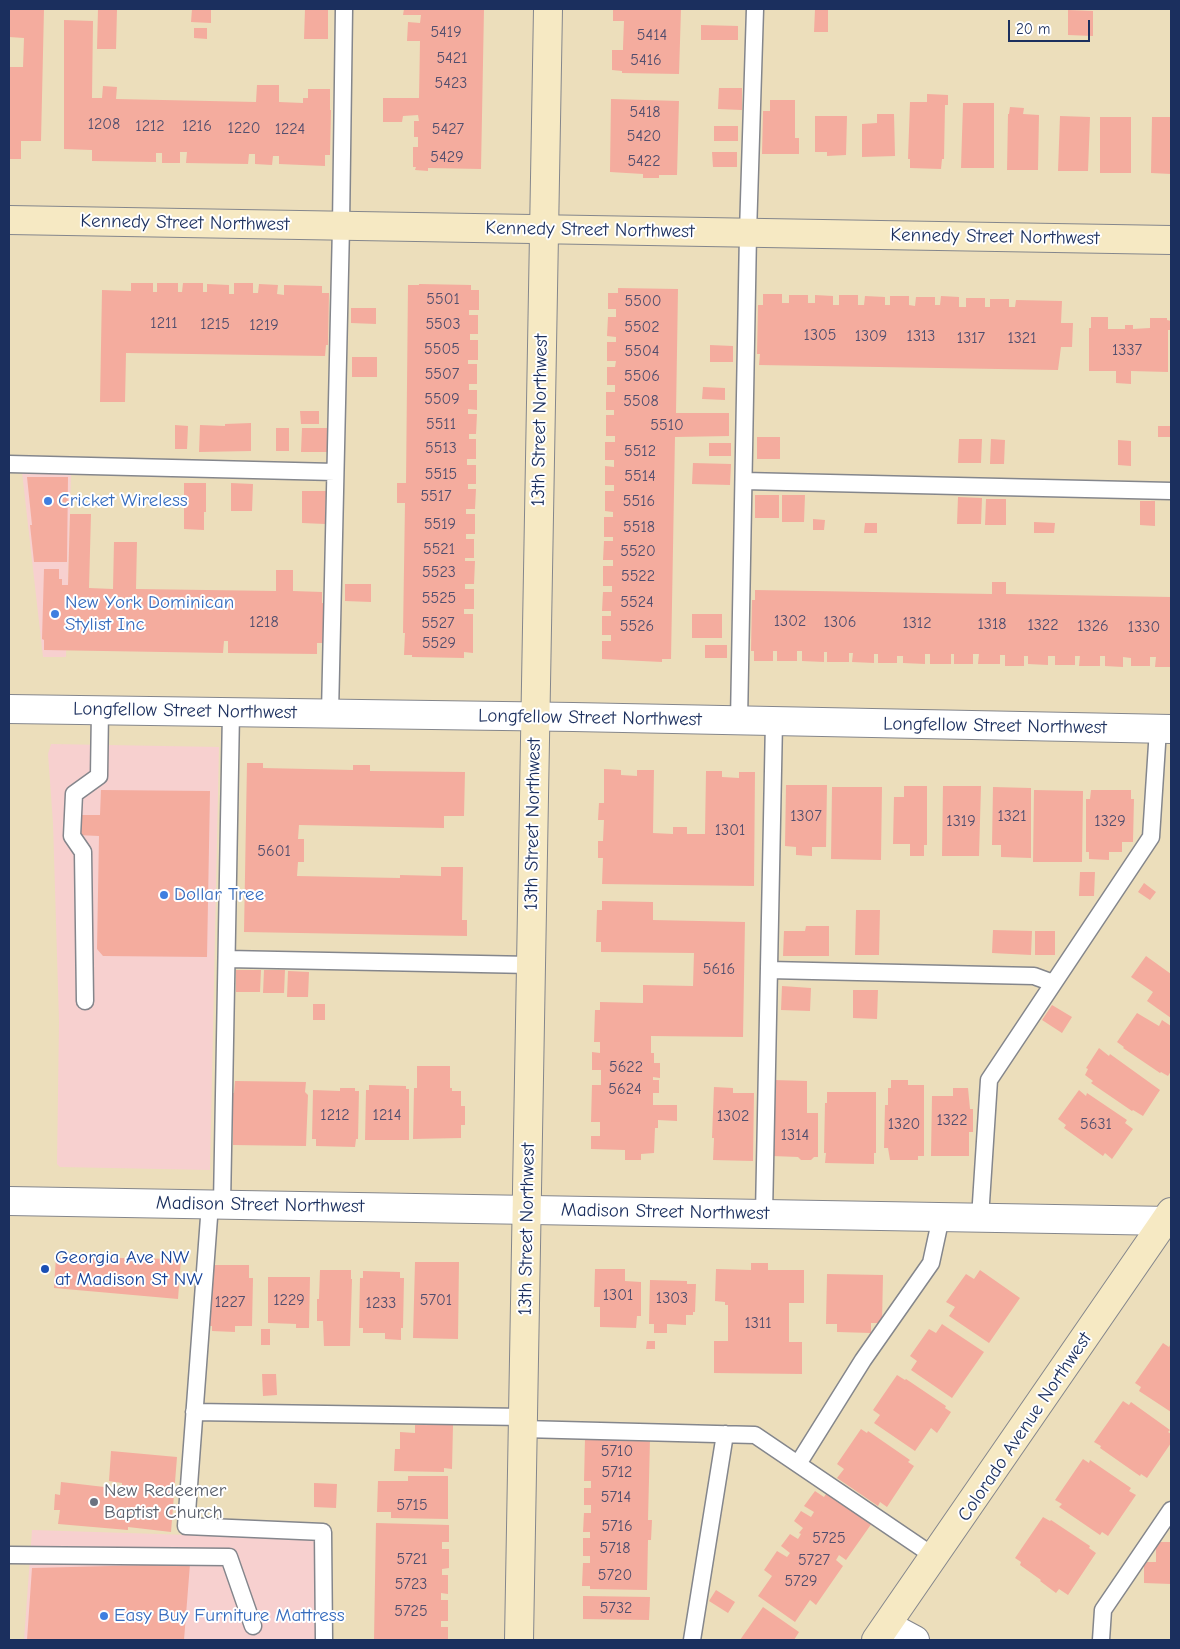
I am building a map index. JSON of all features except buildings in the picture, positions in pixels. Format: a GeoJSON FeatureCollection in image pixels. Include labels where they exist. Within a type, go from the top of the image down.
{"type":"FeatureCollection","features":[{"type":"Feature","properties":{"kind":"street","name":"13th Street Northwest"},"geometry":{"type":"LineString","coordinates":[[519,1640],[548,9]]}},
{"type":"Feature","properties":{"kind":"street","name":"Kennedy Street Northwest"},"geometry":{"type":"LineString","coordinates":[[9,220],[1171,240]]}},
{"type":"Feature","properties":{"kind":"street","name":"Longfellow Street Northwest"},"geometry":{"type":"LineString","coordinates":[[9,709],[535,716],[1165,729]]}},
{"type":"Feature","properties":{"kind":"street","name":"Madison Street Northwest"},"geometry":{"type":"LineString","coordinates":[[9,1201],[980,1218],[1169,1218]]}},
{"type":"Feature","properties":{"kind":"street","name":"Colorado Avenue Northwest"},"geometry":{"type":"LineString","coordinates":[[882,1632],[1169,1218]]}},
{"type":"Feature","properties":{"kind":"street"},"geometry":{"type":"LineString","coordinates":[[882,1632],[915,1640]]}},
{"type":"Feature","properties":{"kind":"lane"},"geometry":{"type":"LineString","coordinates":[[330,713],[344,9]]}},
{"type":"Feature","properties":{"kind":"lane"},"geometry":{"type":"LineString","coordinates":[[740,721],[748,233],[755,9]]}},
{"type":"Feature","properties":{"kind":"lane"},"geometry":{"type":"LineString","coordinates":[[9,464],[334,472]]}},
{"type":"Feature","properties":{"kind":"lane"},"geometry":{"type":"LineString","coordinates":[[744,481],[1171,491]]}},
{"type":"Feature","properties":{"kind":"lane"},"geometry":{"type":"LineString","coordinates":[[85,1001],[83,852],[72,836],[74,794],[98,776],[100,710]]}},
{"type":"Feature","properties":{"kind":"lane"},"geometry":{"type":"LineString","coordinates":[[231,712],[227,959],[216,1204],[194,1412],[186,1526],[323,1532],[324,1640]]}},
{"type":"Feature","properties":{"kind":"lane"},"geometry":{"type":"LineString","coordinates":[[764,1214],[774,721]]}},
{"type":"Feature","properties":{"kind":"lane"},"geometry":{"type":"LineString","coordinates":[[980,1218],[989,1080],[1151,837],[1165,729]]}},
{"type":"Feature","properties":{"kind":"lane"},"geometry":{"type":"LineString","coordinates":[[227,959],[531,965]]}},
{"type":"Feature","properties":{"kind":"lane"},"geometry":{"type":"LineString","coordinates":[[769,970],[1034,976],[1054,983]]}},
{"type":"Feature","properties":{"kind":"lane"},"geometry":{"type":"LineString","coordinates":[[798,1464],[863,1360],[931,1263],[941,1217]]}},
{"type":"Feature","properties":{"kind":"lane"},"geometry":{"type":"LineString","coordinates":[[194,1412],[524,1423],[755,1435],[935,1558]]}},
{"type":"Feature","properties":{"kind":"lane"},"geometry":{"type":"LineString","coordinates":[[692,1640],[725,1434]]}},
{"type":"Feature","properties":{"kind":"lane"},"geometry":{"type":"LineString","coordinates":[[1101,1640],[1103,1610],[1171,1510]]}},
{"type":"Feature","properties":{"kind":"lane"},"geometry":{"type":"LineString","coordinates":[[9,1555],[229,1557],[253,1626]]}},
{"type":"Feature","properties":{"kind":"shaded area"},"geometry":{"type":"Polygon","coordinates":[[[22,472],[71,474],[66,657],[43,657],[22,472]]]}},
{"type":"Feature","properties":{"kind":"shaded area"},"geometry":{"type":"Polygon","coordinates":[[[51,744],[219,747],[210,1170],[60,1167],[57,1164],[59,1021],[53,823],[48,754],[51,744]]]}},
{"type":"Feature","properties":{"kind":"shaded area"},"geometry":{"type":"Polygon","coordinates":[[[32,1530],[318,1539],[315,1640],[24,1640],[32,1530]]]}},
{"type":"Feature","properties":{"kind":"place","name":"Cricket Wireless"},"geometry":{"type":"Point","coordinates":[48,501]}},
{"type":"Feature","properties":{"kind":"place","name":"New York Dominican Stylist Inc"},"geometry":{"type":"Point","coordinates":[55,614]}},
{"type":"Feature","properties":{"kind":"place","name":"Dollar Tree"},"geometry":{"type":"Point","coordinates":[164,895]}},
{"type":"Feature","properties":{"kind":"place","name":"Georgia Ave NW at Madison St NW"},"geometry":{"type":"Point","coordinates":[45,1269]}},
{"type":"Feature","properties":{"kind":"place","name":"New Redeemer Baptist Church"},"geometry":{"type":"Point","coordinates":[94,1502]}},
{"type":"Feature","properties":{"kind":"place","name":"Easy Buy Furniture Mattress"},"geometry":{"type":"Point","coordinates":[104,1616]}}]}
